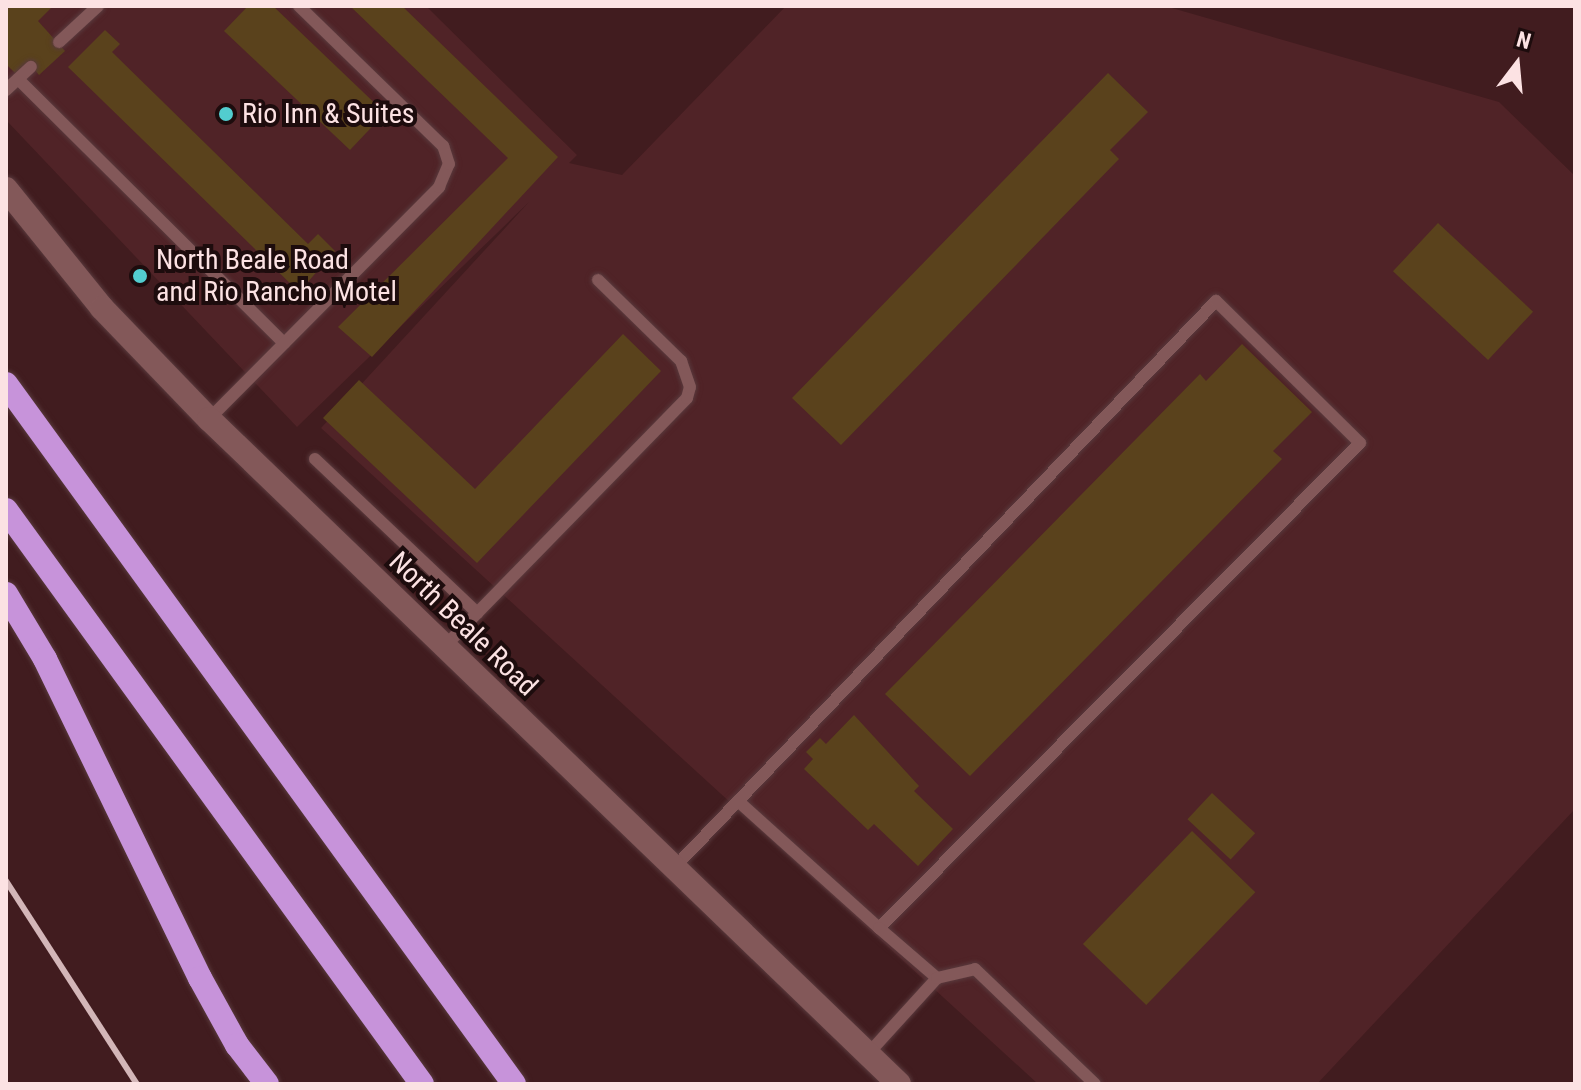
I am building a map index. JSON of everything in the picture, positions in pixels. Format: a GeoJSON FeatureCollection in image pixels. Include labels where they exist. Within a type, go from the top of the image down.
{"type":"FeatureCollection","features":[{"type":"Feature","properties":{"kind":"highway"},"geometry":{"type":"LineString","coordinates":[[6,384],[514,1084]]}},
{"type":"Feature","properties":{"kind":"highway"},"geometry":{"type":"LineString","coordinates":[[6,510],[422,1084]]}},
{"type":"Feature","properties":{"kind":"highway"},"geometry":{"type":"LineString","coordinates":[[6,594],[45,659],[200,978],[237,1045],[267,1084]]}},
{"type":"Feature","properties":{"kind":"main road","name":"North Beale Road"},"geometry":{"type":"LineString","coordinates":[[6,189],[102,308],[209,419],[899,1084]]}},
{"type":"Feature","properties":{"kind":"lane"},"geometry":{"type":"LineString","coordinates":[[59,42],[98,6]]}},
{"type":"Feature","properties":{"kind":"lane"},"geometry":{"type":"LineString","coordinates":[[209,419],[439,187],[449,164],[443,146],[299,6]]}},
{"type":"Feature","properties":{"kind":"lane"},"geometry":{"type":"LineString","coordinates":[[6,90],[31,67]]}},
{"type":"Feature","properties":{"kind":"lane"},"geometry":{"type":"LineString","coordinates":[[18,79],[284,343]]}},
{"type":"Feature","properties":{"kind":"lane"},"geometry":{"type":"LineString","coordinates":[[444,647],[687,398],[690,387],[681,361],[598,280]]}},
{"type":"Feature","properties":{"kind":"lane"},"geometry":{"type":"LineString","coordinates":[[673,869],[1216,301],[1360,443],[879,928]]}},
{"type":"Feature","properties":{"kind":"lane"},"geometry":{"type":"LineString","coordinates":[[315,459],[477,613]]}},
{"type":"Feature","properties":{"kind":"lane"},"geometry":{"type":"LineString","coordinates":[[738,801],[937,978]]}},
{"type":"Feature","properties":{"kind":"lane"},"geometry":{"type":"LineString","coordinates":[[867,1055],[937,978],[975,969],[1095,1084]]}},
{"type":"Feature","properties":{"kind":"shaded area"},"geometry":{"type":"Polygon","coordinates":[[[6,6],[426,6],[577,155],[569,163],[622,175],[786,6],[1165,6],[1499,102],[1575,176],[1575,809],[1317,1084],[1038,1084],[321,428],[529,202],[297,427],[6,120],[6,6]]]}},
{"type":"Feature","properties":{"kind":"building"},"geometry":{"type":"Polygon","coordinates":[[[6,6],[53,6],[38,21],[65,51],[39,75],[28,62],[16,74],[6,64],[6,6]]]}},
{"type":"Feature","properties":{"kind":"building"},"geometry":{"type":"Polygon","coordinates":[[[248,6],[273,6],[385,113],[350,150],[224,31],[248,6]]]}},
{"type":"Feature","properties":{"kind":"building"},"geometry":{"type":"Polygon","coordinates":[[[350,6],[402,6],[558,157],[372,357],[338,327],[508,158],[350,6]]]}},
{"type":"Feature","properties":{"kind":"building"},"geometry":{"type":"Polygon","coordinates":[[[105,30],[120,44],[112,52],[308,244],[318,234],[335,251],[299,292],[68,67],[105,30]]]}},
{"type":"Feature","properties":{"kind":"building"},"geometry":{"type":"Polygon","coordinates":[[[1108,73],[1148,112],[1110,150],[1119,159],[841,445],[792,398],[1108,73]]]}},
{"type":"Feature","properties":{"kind":"building"},"geometry":{"type":"Polygon","coordinates":[[[1438,223],[1533,312],[1488,360],[1393,271],[1438,223]]]}},
{"type":"Feature","properties":{"kind":"building"},"geometry":{"type":"Polygon","coordinates":[[[623,334],[661,371],[477,563],[323,418],[359,380],[475,489],[623,334]]]}},
{"type":"Feature","properties":{"kind":"building"},"geometry":{"type":"Polygon","coordinates":[[[1242,344],[1312,412],[1273,451],[1282,459],[970,776],[885,694],[1200,374],[1206,381],[1242,344]]]}},
{"type":"Feature","properties":{"kind":"building"},"geometry":{"type":"Polygon","coordinates":[[[854,715],[919,786],[914,791],[953,829],[918,866],[874,824],[868,830],[804,769],[813,759],[806,752],[820,738],[826,744],[854,715]]]}},
{"type":"Feature","properties":{"kind":"building"},"geometry":{"type":"Polygon","coordinates":[[[1212,793],[1255,833],[1231,860],[1187,819],[1212,793]]]}},
{"type":"Feature","properties":{"kind":"building"},"geometry":{"type":"Polygon","coordinates":[[[1192,831],[1255,892],[1146,1005],[1083,944],[1192,831]]]}},
{"type":"Feature","properties":{"kind":"railway"},"geometry":{"type":"LineString","coordinates":[[6,881],[137,1084]]}},
{"type":"Feature","properties":{"kind":"place","name":"Rio Inn & Suites"},"geometry":{"type":"Point","coordinates":[226,114]}},
{"type":"Feature","properties":{"kind":"place","name":"North Beale Road and Rio Rancho Motel"},"geometry":{"type":"Point","coordinates":[140,276]}}]}
